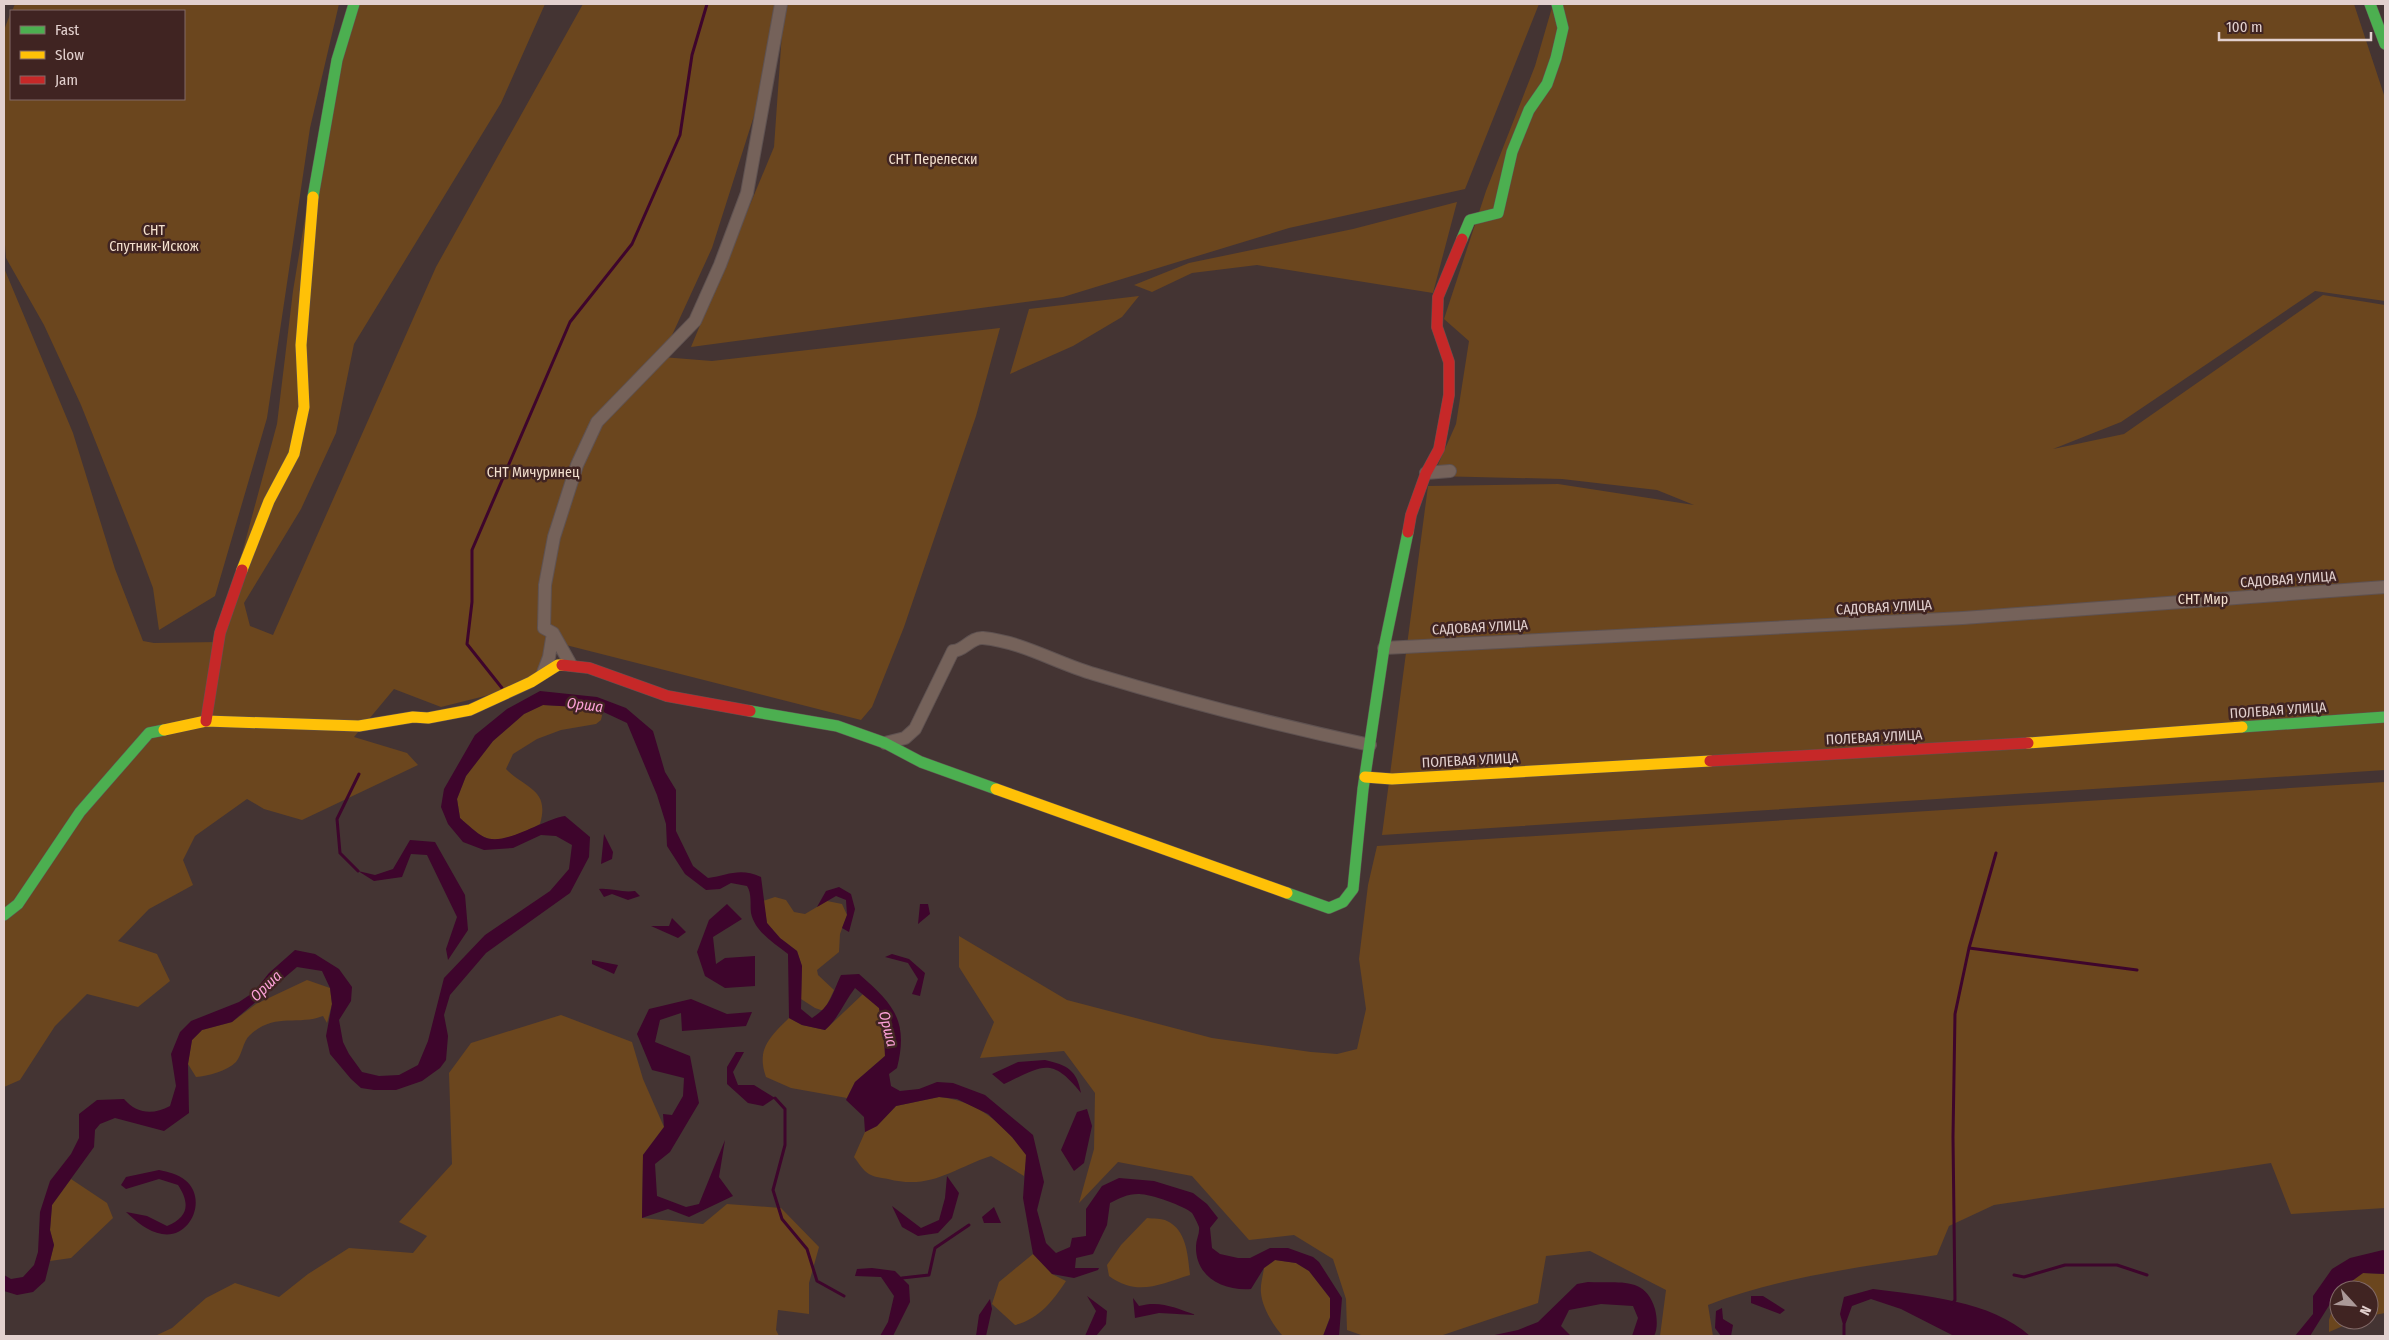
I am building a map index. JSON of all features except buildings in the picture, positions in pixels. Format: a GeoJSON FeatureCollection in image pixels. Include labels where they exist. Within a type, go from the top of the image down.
{"type":"FeatureCollection","features":[{"type":"Feature","properties":{"kind":"street"},"geometry":{"type":"LineString","coordinates":[[206,721],[220,633],[234,590],[269,501],[294,454],[304,407],[301,345],[310,215],[337,60],[354,4]]}},
{"type":"Feature","properties":{"kind":"street"},"geometry":{"type":"LineString","coordinates":[[571,666],[553,633],[544,628],[545,585],[554,537],[577,466],[597,422],[695,322],[716,273],[747,193],[780,4]]}},
{"type":"Feature","properties":{"kind":"street"},"geometry":{"type":"LineString","coordinates":[[4,915],[18,904],[80,812],[149,733],[206,721],[359,726],[413,717],[428,718],[470,710],[531,682],[558,665],[589,668],[666,696],[837,726],[885,743],[921,762],[1329,908],[1343,902],[1353,889],[1365,777],[1384,648],[1411,515],[1426,473],[1439,449],[1449,395],[1449,362],[1437,327],[1438,297],[1470,220],[1498,213],[1512,152],[1529,110],[1547,84],[1556,58],[1563,28],[1557,4]]}},
{"type":"Feature","properties":{"kind":"street"},"geometry":{"type":"LineString","coordinates":[[2370,4],[2385,44]]}},
{"type":"Feature","properties":{"kind":"street"},"geometry":{"type":"LineString","coordinates":[[1426,473],[1450,471]]}},
{"type":"Feature","properties":{"kind":"street","name":"САДОВАЯ УЛИЦА"},"geometry":{"type":"LineString","coordinates":[[1384,648],[1407,645],[1964,618],[2385,587]]}},
{"type":"Feature","properties":{"kind":"street"},"geometry":{"type":"LineString","coordinates":[[543,674],[549,657],[553,633]]}},
{"type":"Feature","properties":{"kind":"street"},"geometry":{"type":"LineString","coordinates":[[885,743],[905,738],[915,728],[953,651],[957,651],[971,641],[980,638],[1012,642],[1092,674],[1237,715],[1370,745]]}},
{"type":"Feature","properties":{"kind":"street","name":"ПОЛЕВАЯ УЛИЦА"},"geometry":{"type":"LineString","coordinates":[[1365,777],[1392,779],[1961,748],[2385,718]]}},
{"type":"Feature","properties":{"kind":"green space","name":"СНТ Спутник-Искож"},"geometry":{"type":"Polygon","coordinates":[[[15,4],[339,4],[310,128],[267,418],[215,596],[159,630],[153,588],[81,405],[44,325],[6,258],[4,232],[4,30],[10,15],[10,100],[185,100],[185,10],[12,10],[15,4]]]}},
{"type":"Feature","properties":{"kind":"green space","name":"СНТ Мичуринец"},"geometry":{"type":"Polygon","coordinates":[[[348,4],[545,4],[501,103],[354,344],[336,433],[301,509],[244,603],[250,626],[273,635],[436,267],[583,4],[778,4],[759,100],[712,248],[662,357],[712,361],[1000,328],[976,416],[904,627],[872,707],[861,720],[558,643],[533,684],[441,707],[394,689],[354,737],[407,753],[418,765],[302,820],[264,809],[247,799],[195,836],[183,860],[193,885],[149,909],[118,941],[157,954],[170,981],[138,1007],[87,994],[55,1026],[20,1080],[4,1087],[4,268],[73,433],[115,569],[143,641],[154,643],[218,642],[277,424],[293,291],[329,72],[348,4]]]}},
{"type":"Feature","properties":{"kind":"green space","name":"СНТ Перелески"},"geometry":{"type":"Polygon","coordinates":[[[784,4],[1539,4],[1465,189],[1289,228],[1063,297],[691,347],[774,147],[784,4]]]}},
{"type":"Feature","properties":{"kind":"green space","name":"СНТ Мир"},"geometry":{"type":"Polygon","coordinates":[[[1553,4],[2354,4],[2385,98],[2385,301],[2315,291],[2121,422],[2053,449],[2124,434],[2323,295],[2385,305],[2385,770],[1382,835],[1428,486],[1558,484],[1694,505],[1657,490],[1562,479],[1433,476],[1456,424],[1469,341],[1444,319],[1486,191],[1535,66],[1553,4]]]}},
{"type":"Feature","properties":{"kind":"green space"},"geometry":{"type":"Polygon","coordinates":[[[1457,202],[1433,293],[1257,265],[1192,273],[1152,292],[1134,285],[1189,263],[1353,229],[1457,202]]]}},
{"type":"Feature","properties":{"kind":"green space"},"geometry":{"type":"Polygon","coordinates":[[[1139,296],[1122,317],[1073,346],[1010,374],[1029,309],[1139,296]]]}},
{"type":"Feature","properties":{"kind":"green space"},"geometry":{"type":"Polygon","coordinates":[[[543,705],[595,708],[603,711],[601,720],[596,724],[561,730],[537,739],[513,754],[506,769],[539,796],[542,803],[540,824],[505,838],[491,839],[484,837],[460,818],[457,799],[466,776],[493,741],[524,714],[543,705]]]}},
{"type":"Feature","properties":{"kind":"green space"},"geometry":{"type":"Polygon","coordinates":[[[2385,782],[2385,1208],[2291,1214],[2271,1163],[1994,1205],[1949,1226],[1937,1255],[1792,1280],[1735,1295],[1708,1305],[1713,1336],[1660,1336],[1666,1290],[1590,1251],[1546,1256],[1538,1303],[1440,1336],[1364,1336],[1347,1330],[1346,1299],[1333,1259],[1294,1235],[1249,1240],[1192,1176],[1118,1162],[1079,1203],[1094,1149],[1095,1093],[1064,1051],[980,1058],[994,1022],[959,967],[959,936],[1067,1000],[1212,1038],[1337,1054],[1357,1049],[1366,1009],[1359,959],[1368,885],[1377,846],[2385,782]]]}},
{"type":"Feature","properties":{"kind":"green space"},"geometry":{"type":"Polygon","coordinates":[[[775,897],[786,900],[794,912],[805,914],[827,901],[842,904],[847,915],[840,934],[839,952],[817,970],[818,975],[834,990],[824,1011],[815,1008],[801,999],[802,966],[797,951],[780,938],[767,923],[763,901],[775,897]]]}},
{"type":"Feature","properties":{"kind":"green space"},"geometry":{"type":"Polygon","coordinates":[[[307,980],[330,988],[332,1004],[327,1023],[323,1016],[313,1019],[268,1024],[250,1035],[236,1062],[228,1068],[206,1076],[196,1077],[188,1064],[192,1040],[202,1030],[232,1022],[256,1004],[307,980]]]}},
{"type":"Feature","properties":{"kind":"green space"},"geometry":{"type":"Polygon","coordinates":[[[863,994],[879,1008],[884,1033],[885,1056],[855,1082],[847,1098],[791,1088],[766,1077],[763,1067],[764,1051],[776,1031],[789,1018],[802,1025],[825,1030],[863,994]]]}},
{"type":"Feature","properties":{"kind":"green space"},"geometry":{"type":"Polygon","coordinates":[[[561,1015],[632,1042],[643,1079],[664,1127],[643,1155],[642,1218],[703,1224],[727,1204],[781,1208],[819,1247],[809,1283],[809,1314],[778,1310],[776,1330],[779,1336],[155,1336],[172,1328],[206,1298],[235,1283],[279,1297],[308,1274],[349,1248],[413,1253],[427,1236],[399,1222],[452,1164],[449,1073],[471,1043],[561,1015]]]}},
{"type":"Feature","properties":{"kind":"green space"},"geometry":{"type":"Polygon","coordinates":[[[939,1097],[966,1103],[978,1109],[1009,1133],[1027,1155],[1024,1176],[991,1156],[941,1176],[917,1182],[903,1182],[878,1177],[865,1171],[854,1157],[865,1132],[877,1126],[896,1106],[939,1097]]]}},
{"type":"Feature","properties":{"kind":"green space"},"geometry":{"type":"Polygon","coordinates":[[[71,1179],[107,1203],[113,1218],[71,1258],[50,1261],[54,1245],[50,1230],[52,1205],[71,1179]]]}},
{"type":"Feature","properties":{"kind":"green space"},"geometry":{"type":"Polygon","coordinates":[[[1147,1218],[1165,1220],[1174,1225],[1179,1231],[1185,1245],[1190,1275],[1149,1287],[1130,1286],[1109,1276],[1107,1265],[1121,1245],[1147,1218]]]}},
{"type":"Feature","properties":{"kind":"green space"},"geometry":{"type":"Polygon","coordinates":[[[1033,1254],[1052,1274],[1066,1281],[1045,1308],[1024,1322],[1015,1325],[992,1304],[999,1282],[1033,1254]]]}},
{"type":"Feature","properties":{"kind":"green space"},"geometry":{"type":"Polygon","coordinates":[[[1275,1260],[1296,1263],[1309,1271],[1330,1298],[1330,1317],[1323,1336],[1283,1336],[1272,1322],[1262,1298],[1261,1287],[1264,1268],[1275,1260]]]}},
{"type":"Feature","properties":{"kind":"green space"},"geometry":{"type":"Polygon","coordinates":[[[2363,1273],[2385,1274],[2385,1313],[2379,1314],[2379,1280],[2353,1280],[2363,1273]]]}},
{"type":"Feature","properties":{"kind":"water","name":"Орша"},"geometry":{"type":"Polygon","coordinates":[[[540,691],[597,697],[626,708],[653,731],[665,772],[676,790],[676,831],[693,866],[708,878],[740,872],[761,877],[767,923],[780,938],[797,951],[802,966],[801,1009],[812,1018],[827,1004],[841,975],[859,974],[889,1004],[899,1025],[901,1037],[900,1051],[897,1068],[889,1074],[891,1086],[900,1091],[919,1089],[937,1082],[953,1083],[985,1095],[1033,1135],[1044,1182],[1037,1210],[1046,1243],[1056,1253],[1070,1247],[1072,1238],[1086,1236],[1086,1209],[1102,1186],[1119,1178],[1154,1181],[1193,1193],[1207,1204],[1218,1218],[1210,1228],[1212,1248],[1220,1254],[1238,1258],[1250,1258],[1270,1248],[1288,1248],[1313,1257],[1319,1262],[1342,1298],[1339,1336],[1323,1336],[1330,1318],[1330,1298],[1309,1271],[1296,1263],[1275,1260],[1264,1268],[1251,1289],[1241,1289],[1221,1284],[1206,1274],[1200,1266],[1196,1246],[1199,1227],[1192,1213],[1174,1204],[1143,1194],[1130,1195],[1110,1203],[1107,1225],[1093,1254],[1076,1258],[1075,1268],[1099,1268],[1098,1270],[1074,1278],[1052,1274],[1033,1254],[1023,1198],[1026,1155],[1012,1137],[988,1114],[957,1099],[939,1097],[896,1106],[877,1126],[865,1132],[864,1117],[846,1100],[855,1082],[885,1056],[884,1033],[879,1008],[855,988],[834,1020],[825,1030],[802,1025],[789,1018],[788,954],[756,926],[751,913],[749,889],[747,886],[731,883],[720,889],[706,890],[685,874],[667,846],[666,824],[657,795],[627,723],[595,708],[543,705],[524,714],[493,741],[466,776],[457,799],[460,818],[484,837],[493,839],[513,836],[565,816],[590,837],[589,857],[570,893],[486,953],[450,995],[444,1015],[448,1036],[446,1060],[440,1068],[422,1081],[396,1090],[361,1088],[330,1054],[326,1036],[332,1004],[330,988],[322,971],[297,967],[232,1022],[202,1030],[192,1040],[188,1064],[189,1113],[164,1131],[115,1118],[100,1124],[95,1130],[94,1147],[52,1205],[50,1230],[54,1245],[45,1281],[33,1292],[17,1295],[4,1291],[4,1275],[11,1279],[23,1277],[34,1265],[38,1252],[40,1212],[50,1181],[71,1154],[79,1138],[79,1114],[97,1100],[124,1099],[134,1108],[146,1112],[157,1111],[170,1106],[176,1086],[171,1054],[180,1032],[191,1021],[239,1002],[254,992],[269,973],[295,950],[315,954],[339,969],[352,987],[351,1001],[339,1020],[343,1042],[362,1072],[379,1076],[399,1075],[418,1065],[428,1041],[444,978],[485,935],[550,891],[569,869],[572,845],[556,836],[541,835],[513,848],[484,850],[463,842],[448,824],[441,807],[444,789],[475,735],[507,709],[540,691]]]}},
{"type":"Feature","properties":{"kind":"water"},"geometry":{"type":"Polygon","coordinates":[[[604,834],[613,852],[612,859],[601,864],[604,834]]]}},
{"type":"Feature","properties":{"kind":"water"},"geometry":{"type":"Polygon","coordinates":[[[410,840],[435,842],[465,895],[468,930],[448,960],[446,949],[457,917],[427,855],[411,854],[402,877],[374,881],[358,871],[375,875],[393,869],[410,840]]]}},
{"type":"Feature","properties":{"kind":"water"},"geometry":{"type":"Polygon","coordinates":[[[839,887],[851,894],[855,909],[849,932],[842,928],[847,915],[846,900],[836,896],[817,907],[826,891],[839,887]]]}},
{"type":"Feature","properties":{"kind":"water"},"geometry":{"type":"Polygon","coordinates":[[[599,889],[635,891],[640,896],[628,900],[612,894],[604,897],[599,889]]]}},
{"type":"Feature","properties":{"kind":"water"},"geometry":{"type":"Polygon","coordinates":[[[727,904],[742,919],[713,937],[716,964],[725,958],[755,956],[755,986],[725,988],[705,976],[697,952],[709,920],[727,904]]]}},
{"type":"Feature","properties":{"kind":"water"},"geometry":{"type":"Polygon","coordinates":[[[920,904],[928,904],[930,914],[918,924],[920,904]]]}},
{"type":"Feature","properties":{"kind":"water"},"geometry":{"type":"Polygon","coordinates":[[[672,918],[686,932],[678,938],[651,926],[669,926],[672,918]]]}},
{"type":"Feature","properties":{"kind":"water"},"geometry":{"type":"Polygon","coordinates":[[[892,954],[909,959],[925,973],[920,996],[912,994],[918,979],[908,963],[885,957],[892,954]]]}},
{"type":"Feature","properties":{"kind":"water"},"geometry":{"type":"Polygon","coordinates":[[[592,960],[618,965],[614,974],[592,964],[592,960]]]}},
{"type":"Feature","properties":{"kind":"water"},"geometry":{"type":"Polygon","coordinates":[[[691,999],[727,1014],[752,1012],[746,1026],[682,1031],[681,1013],[660,1020],[655,1042],[690,1056],[699,1103],[670,1152],[655,1164],[657,1196],[686,1207],[699,1204],[725,1140],[719,1177],[733,1196],[689,1217],[668,1209],[642,1218],[643,1155],[664,1127],[663,1114],[672,1115],[683,1096],[684,1078],[652,1070],[637,1034],[649,1009],[691,999]]]}},
{"type":"Feature","properties":{"kind":"water"},"geometry":{"type":"Polygon","coordinates":[[[736,1052],[744,1052],[733,1072],[738,1085],[754,1085],[775,1098],[763,1106],[748,1103],[727,1084],[727,1067],[736,1052]]]}},
{"type":"Feature","properties":{"kind":"water"},"geometry":{"type":"Polygon","coordinates":[[[1045,1060],[1070,1070],[1077,1079],[1081,1093],[1062,1073],[1054,1069],[1038,1069],[1004,1084],[992,1074],[1018,1062],[1045,1060]]]}},
{"type":"Feature","properties":{"kind":"water"},"geometry":{"type":"Polygon","coordinates":[[[1087,1109],[1092,1126],[1084,1163],[1074,1171],[1061,1150],[1077,1112],[1087,1109]]]}},
{"type":"Feature","properties":{"kind":"water"},"geometry":{"type":"Polygon","coordinates":[[[159,1170],[185,1180],[192,1188],[195,1197],[193,1216],[181,1230],[172,1234],[152,1231],[142,1226],[126,1212],[147,1216],[167,1226],[180,1218],[186,1204],[178,1185],[159,1179],[126,1189],[121,1185],[126,1177],[159,1170]]]}},
{"type":"Feature","properties":{"kind":"water"},"geometry":{"type":"Polygon","coordinates":[[[947,1176],[959,1193],[952,1218],[938,1233],[918,1236],[902,1227],[892,1206],[921,1228],[939,1220],[945,1198],[947,1176]]]}},
{"type":"Feature","properties":{"kind":"water"},"geometry":{"type":"Polygon","coordinates":[[[994,1207],[1001,1223],[984,1223],[982,1217],[994,1207]]]}},
{"type":"Feature","properties":{"kind":"water"},"geometry":{"type":"Polygon","coordinates":[[[2383,1250],[2385,1251],[2385,1274],[2363,1273],[2353,1280],[2329,1280],[2329,1305],[2310,1336],[2295,1336],[2313,1314],[2313,1296],[2332,1269],[2350,1258],[2383,1250]]]}},
{"type":"Feature","properties":{"kind":"water"},"geometry":{"type":"Polygon","coordinates":[[[872,1268],[895,1271],[909,1285],[910,1302],[893,1336],[880,1336],[888,1322],[894,1296],[881,1277],[855,1276],[857,1269],[872,1268]]]}},
{"type":"Feature","properties":{"kind":"water"},"geometry":{"type":"Polygon","coordinates":[[[1619,1282],[1637,1286],[1644,1291],[1650,1298],[1656,1312],[1657,1326],[1654,1336],[1632,1336],[1638,1318],[1633,1306],[1601,1304],[1569,1310],[1561,1326],[1571,1336],[1490,1336],[1518,1330],[1538,1322],[1577,1284],[1619,1282]]]}},
{"type":"Feature","properties":{"kind":"water"},"geometry":{"type":"Polygon","coordinates":[[[1873,1289],[1935,1297],[1976,1307],[1996,1314],[2030,1336],[1954,1336],[1901,1309],[1871,1299],[1852,1306],[1844,1328],[1840,1314],[1844,1297],[1873,1289]]]}},
{"type":"Feature","properties":{"kind":"water"},"geometry":{"type":"Polygon","coordinates":[[[1087,1296],[1107,1311],[1106,1324],[1096,1336],[1085,1336],[1096,1311],[1087,1296]]]}},
{"type":"Feature","properties":{"kind":"water"},"geometry":{"type":"Polygon","coordinates":[[[1751,1296],[1763,1296],[1785,1310],[1780,1314],[1751,1303],[1751,1296]]]}},
{"type":"Feature","properties":{"kind":"water"},"geometry":{"type":"Polygon","coordinates":[[[1133,1298],[1139,1306],[1161,1304],[1196,1315],[1159,1313],[1135,1318],[1133,1298]]]}},
{"type":"Feature","properties":{"kind":"water"},"geometry":{"type":"Polygon","coordinates":[[[990,1299],[992,1309],[986,1336],[976,1336],[979,1315],[990,1299]]]}},
{"type":"Feature","properties":{"kind":"water"},"geometry":{"type":"Polygon","coordinates":[[[1722,1308],[1723,1319],[1733,1325],[1731,1336],[1721,1336],[1715,1328],[1716,1311],[1722,1308]]]}},
{"type":"Feature","properties":{"kind":"waterway"},"geometry":{"type":"LineString","coordinates":[[502,688],[467,644],[472,602],[472,550],[570,322],[632,244],[680,135],[692,55],[707,4]]}},
{"type":"Feature","properties":{"kind":"waterway"},"geometry":{"type":"LineString","coordinates":[[358,871],[340,853],[337,819],[359,774]]}},
{"type":"Feature","properties":{"kind":"waterway"},"geometry":{"type":"LineString","coordinates":[[1952,1304],[1955,1300],[1953,1137],[1955,1014],[1969,948],[1996,853]]}},
{"type":"Feature","properties":{"kind":"waterway"},"geometry":{"type":"LineString","coordinates":[[1969,948],[2137,970]]}},
{"type":"Feature","properties":{"kind":"waterway"},"geometry":{"type":"LineString","coordinates":[[775,1098],[785,1109],[785,1145],[773,1190],[782,1219],[807,1249],[817,1281],[844,1296]]}},
{"type":"Feature","properties":{"kind":"waterway"},"geometry":{"type":"LineString","coordinates":[[902,1278],[929,1275],[935,1248],[969,1225]]}},
{"type":"Feature","properties":{"kind":"waterway"},"geometry":{"type":"LineString","coordinates":[[2014,1275],[2024,1277],[2065,1265],[2117,1265],[2147,1275]]}},
{"type":"Feature","properties":{"kind":"waterway"},"geometry":{"type":"LineString","coordinates":[[1844,1325],[1844,1336]]}},
{"type":"Feature","properties":{"kind":"traffic: fast"},"geometry":{"type":"LineString","coordinates":[[313,197],[337,60],[354,4]]}},
{"type":"Feature","properties":{"kind":"traffic: fast"},"geometry":{"type":"LineString","coordinates":[[1462,239],[1470,220],[1498,213],[1512,152],[1529,110],[1547,84],[1556,58],[1563,28],[1557,4]]}},
{"type":"Feature","properties":{"kind":"traffic: fast"},"geometry":{"type":"LineString","coordinates":[[2370,4],[2385,44]]}},
{"type":"Feature","properties":{"kind":"traffic: fast"},"geometry":{"type":"LineString","coordinates":[[1287,893],[1329,908],[1343,902],[1353,889],[1363,789],[1384,648],[1408,532]]}},
{"type":"Feature","properties":{"kind":"traffic: fast"},"geometry":{"type":"LineString","coordinates":[[750,711],[837,726],[885,743],[921,762],[996,789]]}},
{"type":"Feature","properties":{"kind":"traffic: fast"},"geometry":{"type":"LineString","coordinates":[[2242,727],[2385,717]]}},
{"type":"Feature","properties":{"kind":"traffic: fast"},"geometry":{"type":"LineString","coordinates":[[4,915],[18,904],[80,812],[149,733],[164,730]]}},
{"type":"Feature","properties":{"kind":"traffic: slow"},"geometry":{"type":"LineString","coordinates":[[242,570],[269,501],[294,454],[304,407],[301,345],[313,197]]}},
{"type":"Feature","properties":{"kind":"traffic: slow"},"geometry":{"type":"LineString","coordinates":[[164,730],[206,721],[359,726],[413,717],[428,718],[470,710],[531,682],[558,665],[562,665]]}},
{"type":"Feature","properties":{"kind":"traffic: slow"},"geometry":{"type":"LineString","coordinates":[[2028,743],[2242,727]]}},
{"type":"Feature","properties":{"kind":"traffic: slow"},"geometry":{"type":"LineString","coordinates":[[1365,777],[1392,779],[1710,761]]}},
{"type":"Feature","properties":{"kind":"traffic: slow"},"geometry":{"type":"LineString","coordinates":[[996,789],[1287,893]]}},
{"type":"Feature","properties":{"kind":"traffic: jam"},"geometry":{"type":"LineString","coordinates":[[1408,532],[1411,515],[1426,473],[1439,449],[1449,395],[1449,362],[1437,327],[1438,297],[1462,239]]}},
{"type":"Feature","properties":{"kind":"traffic: jam"},"geometry":{"type":"LineString","coordinates":[[206,721],[220,633],[242,570]]}},
{"type":"Feature","properties":{"kind":"traffic: jam"},"geometry":{"type":"LineString","coordinates":[[562,665],[589,668],[667,696],[750,711]]}},
{"type":"Feature","properties":{"kind":"traffic: jam"},"geometry":{"type":"LineString","coordinates":[[1710,761],[2028,743]]}}]}
